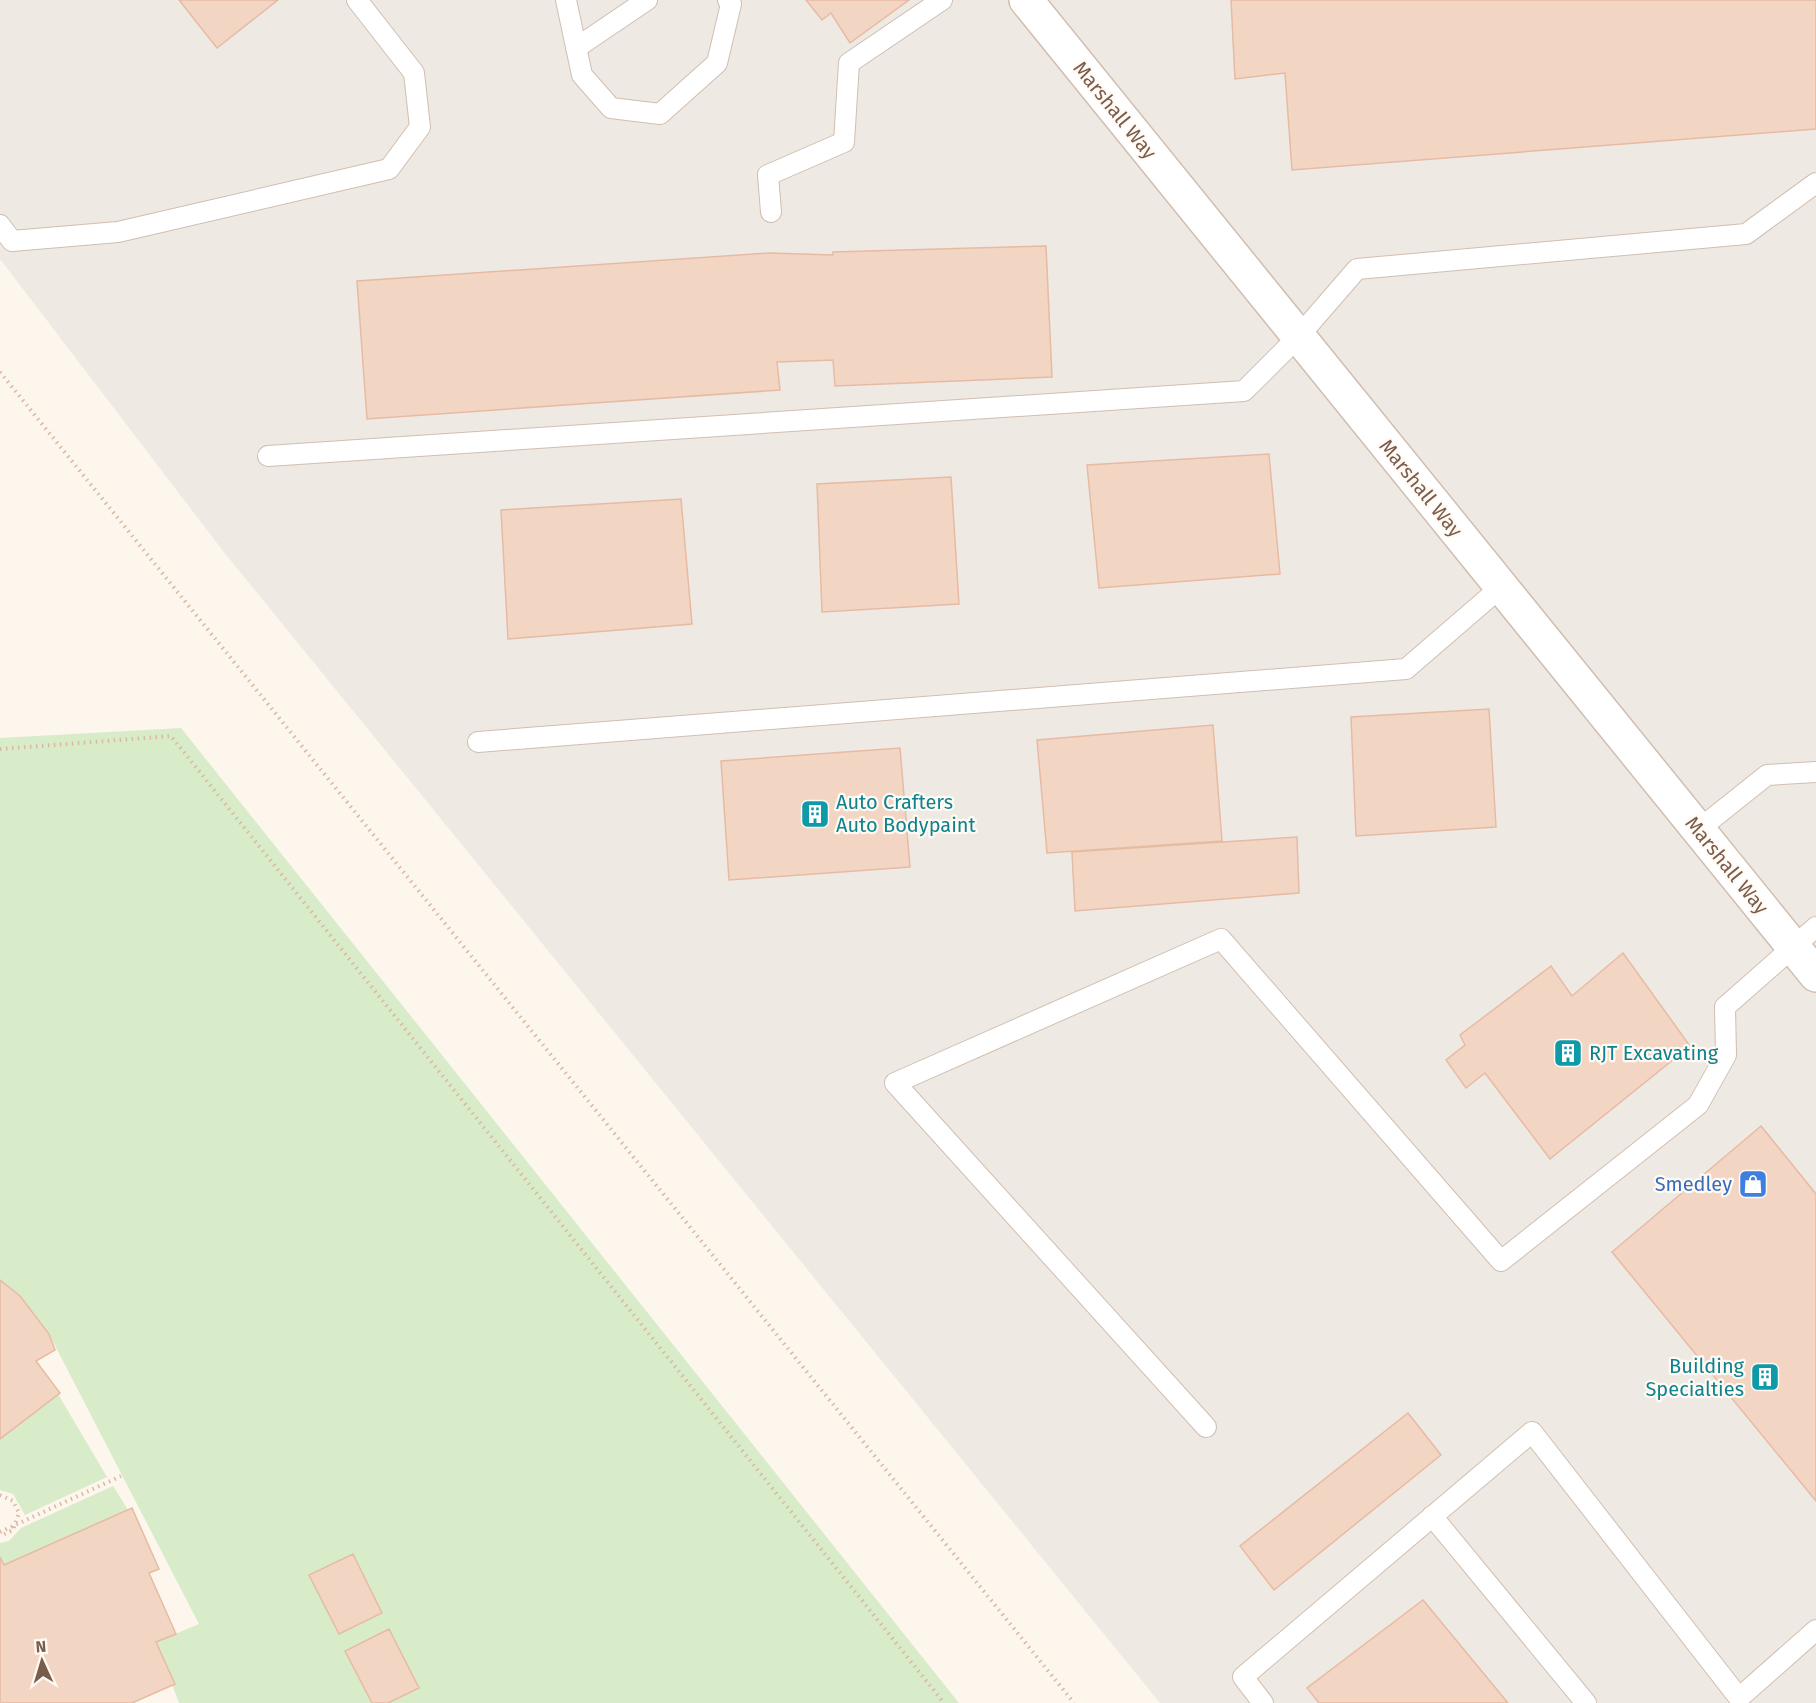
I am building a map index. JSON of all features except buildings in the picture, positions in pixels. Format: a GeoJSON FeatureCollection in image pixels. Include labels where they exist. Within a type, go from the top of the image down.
{"type":"FeatureCollection","features":[{"type":"Feature","properties":{"kind":"street","name":"Marshall Way"},"geometry":{"type":"LineString","coordinates":[[1026,0],[1698,830],[1805,937],[1816,975]]}},
{"type":"Feature","properties":{"kind":"lane"},"geometry":{"type":"LineString","coordinates":[[0,225],[12,241],[118,232],[389,169],[420,127],[414,73],[357,0]]}},
{"type":"Feature","properties":{"kind":"lane"},"geometry":{"type":"LineString","coordinates":[[566,0],[582,75],[611,108],[660,114],[717,63],[731,4],[728,0]]}},
{"type":"Feature","properties":{"kind":"lane"},"geometry":{"type":"LineString","coordinates":[[576,48],[647,0]]}},
{"type":"Feature","properties":{"kind":"lane"},"geometry":{"type":"LineString","coordinates":[[771,212],[768,175],[844,142],[849,63],[942,0]]}},
{"type":"Feature","properties":{"kind":"lane"},"geometry":{"type":"LineString","coordinates":[[268,456],[1244,391],[1299,336],[1357,269],[1746,234],[1816,183]]}},
{"type":"Feature","properties":{"kind":"lane"},"geometry":{"type":"LineString","coordinates":[[478,742],[1406,669],[1501,587]]}},
{"type":"Feature","properties":{"kind":"lane"},"geometry":{"type":"LineString","coordinates":[[1698,830],[1767,775],[1816,772]]}},
{"type":"Feature","properties":{"kind":"lane"},"geometry":{"type":"LineString","coordinates":[[1206,1427],[895,1083],[1221,939],[1501,1261],[1698,1105],[1726,1055],[1725,1007],[1805,937]]}},
{"type":"Feature","properties":{"kind":"lane"},"geometry":{"type":"LineString","coordinates":[[1263,1703],[1243,1677],[1532,1432],[1739,1698],[1816,1630]]}},
{"type":"Feature","properties":{"kind":"lane"},"geometry":{"type":"LineString","coordinates":[[1432,1516],[1586,1703]]}},
{"type":"Feature","properties":{"kind":"path"},"geometry":{"type":"LineString","coordinates":[[0,372],[1074,1703]]}},
{"type":"Feature","properties":{"kind":"path"},"geometry":{"type":"LineString","coordinates":[[0,749],[171,736],[944,1703]]}},
{"type":"Feature","properties":{"kind":"path"},"geometry":{"type":"LineString","coordinates":[[0,1534],[121,1476]]}},
{"type":"Feature","properties":{"kind":"path"},"geometry":{"type":"LineString","coordinates":[[0,1495],[13,1501],[17,1507],[17,1524]]}},
{"type":"Feature","properties":{"kind":"shaded area"},"geometry":{"type":"Polygon","coordinates":[[[0,0],[1816,0],[1816,1703],[1160,1703],[223,551],[0,259],[0,0]]]}},
{"type":"Feature","properties":{"kind":"green space"},"geometry":{"type":"Polygon","coordinates":[[[181,728],[959,1703],[179,1703],[156,1642],[199,1624],[49,1334],[20,1296],[0,1280],[0,738],[181,728]]]}},
{"type":"Feature","properties":{"kind":"green space"},"geometry":{"type":"Polygon","coordinates":[[[58,1394],[107,1477],[25,1515],[13,1494],[0,1490],[0,1439],[58,1394]]]}},
{"type":"Feature","properties":{"kind":"green space"},"geometry":{"type":"Polygon","coordinates":[[[113,1486],[128,1510],[4,1565],[0,1557],[0,1543],[9,1541],[21,1528],[113,1486]]]}},
{"type":"Feature","properties":{"kind":"place","name":"Auto Crafters Auto Bodypaint"},"geometry":{"type":"Point","coordinates":[815,814]}},
{"type":"Feature","properties":{"kind":"place","name":"RJT Excavating"},"geometry":{"type":"Point","coordinates":[1568,1053]}},
{"type":"Feature","properties":{"kind":"place","name":"Smedley"},"geometry":{"type":"Point","coordinates":[1753,1184]}},
{"type":"Feature","properties":{"kind":"place","name":"Building Specialties"},"geometry":{"type":"Point","coordinates":[1765,1377]}}]}
